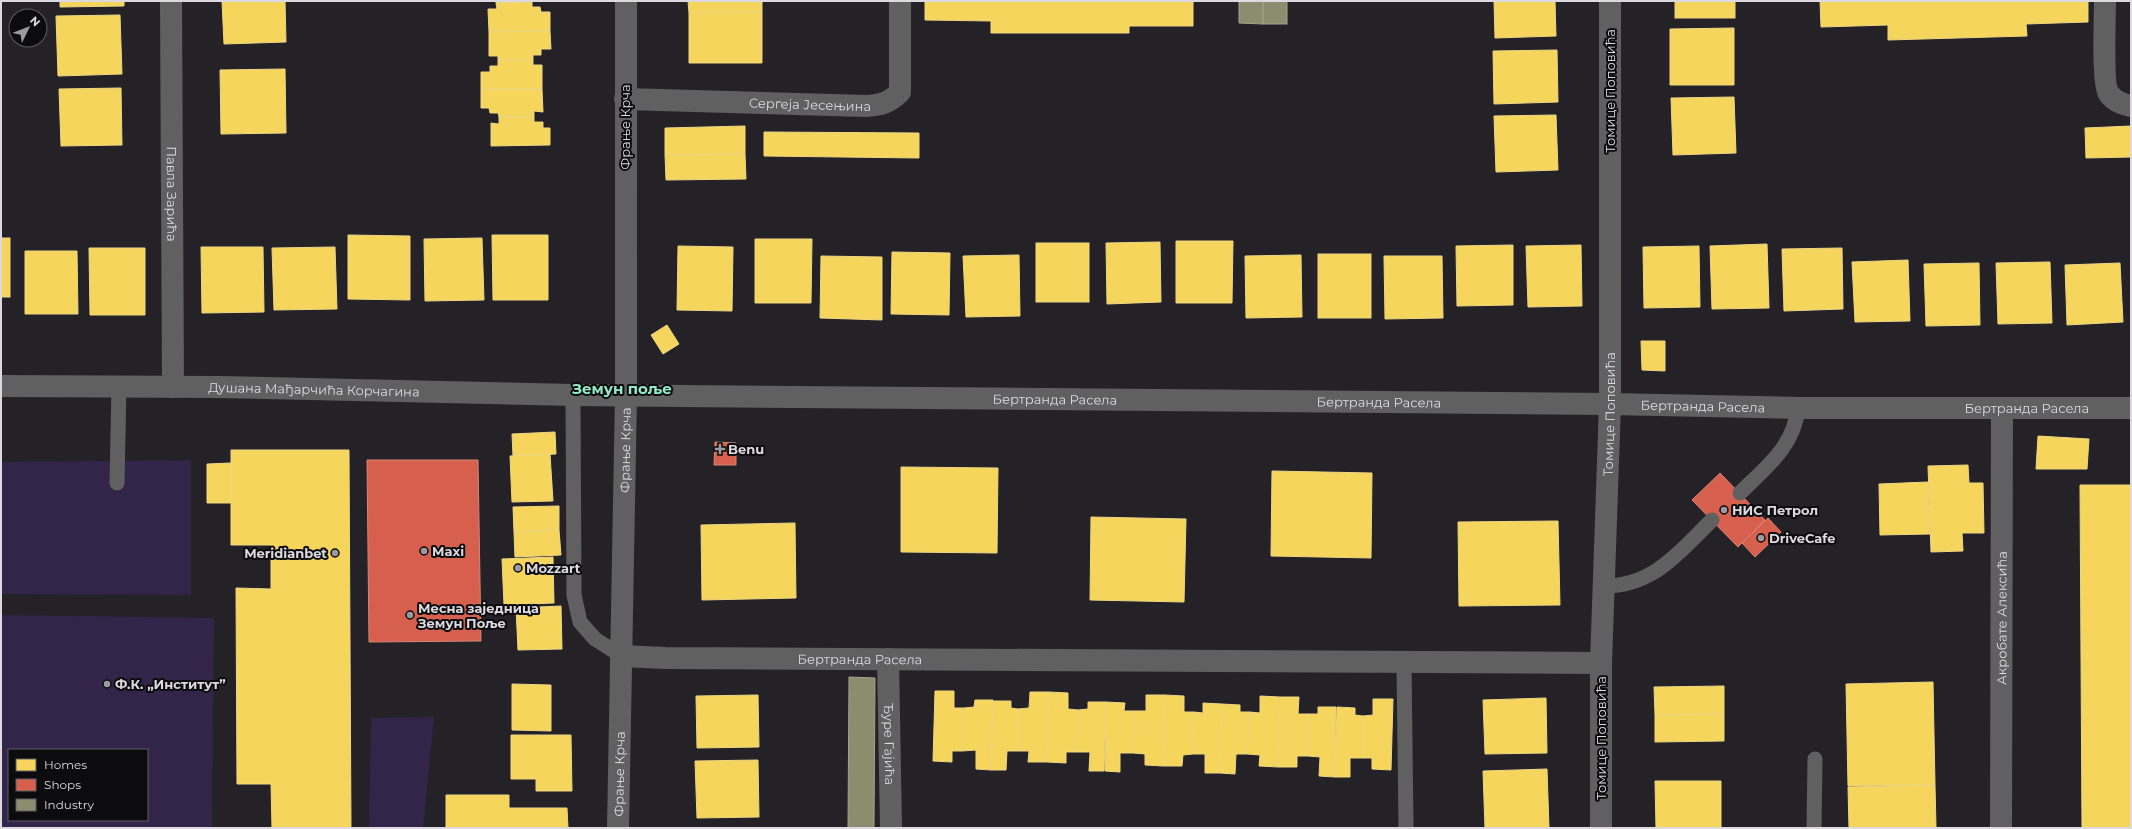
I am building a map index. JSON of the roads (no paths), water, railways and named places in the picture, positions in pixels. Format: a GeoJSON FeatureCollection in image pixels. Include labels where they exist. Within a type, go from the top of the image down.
{"type":"FeatureCollection","features":[{"type":"Feature","properties":{"kind":"street","name":"Павла Зарића"},"geometry":{"type":"LineString","coordinates":[[171,1],[173,387]]}},
{"type":"Feature","properties":{"kind":"street","name":"Фрање Крча"},"geometry":{"type":"LineString","coordinates":[[618,828],[626,395],[626,1]]}},
{"type":"Feature","properties":{"kind":"street","name":"Сергеја Јесењина"},"geometry":{"type":"LineString","coordinates":[[625,99],[866,106],[882,105],[892,100],[900,92],[900,1]]}},
{"type":"Feature","properties":{"kind":"street","name":"Томице Поповића"},"geometry":{"type":"LineString","coordinates":[[1601,828],[1602,663],[1610,404],[1610,1]]}},
{"type":"Feature","properties":{"kind":"street"},"geometry":{"type":"LineString","coordinates":[[2105,1],[2106,80],[2109,94],[2120,103],[2131,106]]}},
{"type":"Feature","properties":{"kind":"street","name":"Душана Мађарчића Корчагина"},"geometry":{"type":"LineString","coordinates":[[1,386],[119,386],[626,395]]}},
{"type":"Feature","properties":{"kind":"street","name":"Бертранда Расела"},"geometry":{"type":"LineString","coordinates":[[626,395],[1610,404],[1798,408],[2131,408]]}},
{"type":"Feature","properties":{"kind":"street","name":"Акробате Алексића"},"geometry":{"type":"LineString","coordinates":[[2001,828],[2002,408]]}},
{"type":"Feature","properties":{"kind":"street","name":"Бертранда Расела"},"geometry":{"type":"LineString","coordinates":[[622,656],[1602,663]]}},
{"type":"Feature","properties":{"kind":"street","name":"Ђуре Гајића"},"geometry":{"type":"LineString","coordinates":[[888,659],[891,828]]}},
{"type":"Feature","properties":{"kind":"lane"},"geometry":{"type":"LineString","coordinates":[[116,483],[119,386]]}},
{"type":"Feature","properties":{"kind":"lane"},"geometry":{"type":"LineString","coordinates":[[573,395],[574,595],[580,622],[595,639],[622,656]]}},
{"type":"Feature","properties":{"kind":"lane"},"geometry":{"type":"LineString","coordinates":[[1740,493],[1788,442],[1794,429],[1798,408]]}},
{"type":"Feature","properties":{"kind":"lane"},"geometry":{"type":"LineString","coordinates":[[1604,586],[1633,583],[1649,577],[1665,565],[1712,520]]}},
{"type":"Feature","properties":{"kind":"lane"},"geometry":{"type":"LineString","coordinates":[[1404,661],[1406,828]]}},
{"type":"Feature","properties":{"kind":"lane"},"geometry":{"type":"LineString","coordinates":[[1814,828],[1815,759]]}},
{"type":"Feature","properties":{"kind":"place","name":"Benu"},"geometry":{"type":"Point","coordinates":[720,449]}},
{"type":"Feature","properties":{"kind":"place","name":"НИС Петрол"},"geometry":{"type":"Point","coordinates":[1724,510]}},
{"type":"Feature","properties":{"kind":"place","name":"DriveCafe"},"geometry":{"type":"Point","coordinates":[1761,538]}},
{"type":"Feature","properties":{"kind":"place","name":"Maxi"},"geometry":{"type":"Point","coordinates":[424,551]}},
{"type":"Feature","properties":{"kind":"place","name":"Meridianbet"},"geometry":{"type":"Point","coordinates":[335,553]}},
{"type":"Feature","properties":{"kind":"place","name":"Mozzart"},"geometry":{"type":"Point","coordinates":[518,568]}},
{"type":"Feature","properties":{"kind":"place","name":"Месна заједница Земун Поље"},"geometry":{"type":"Point","coordinates":[410,615]}},
{"type":"Feature","properties":{"kind":"place","name":"Ф.К. „Институт”"},"geometry":{"type":"Point","coordinates":[107,684]}},
{"type":"Feature","properties":{"kind":"district","name":"Земун поље"},"geometry":{"type":"Point","coordinates":[622,388]}}]}
